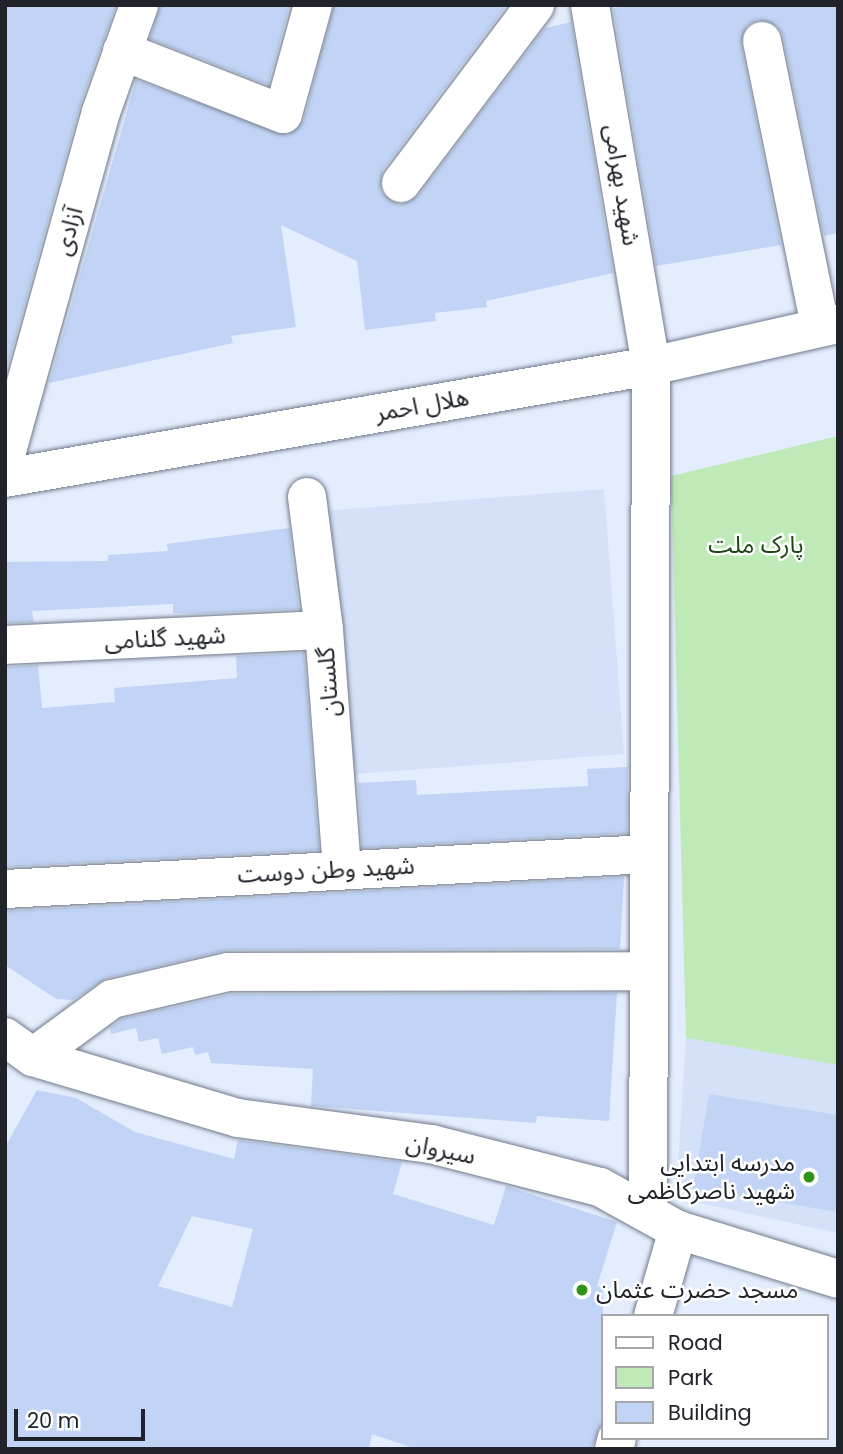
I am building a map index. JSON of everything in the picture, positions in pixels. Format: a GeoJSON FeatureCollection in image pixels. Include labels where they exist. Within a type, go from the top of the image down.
{"type":"FeatureCollection","features":[{"type":"Feature","properties":{"kind":"street","name":"آزادی"},"geometry":{"type":"LineString","coordinates":[[5,458],[122,51],[139,5]]}},
{"type":"Feature","properties":{"kind":"street"},"geometry":{"type":"LineString","coordinates":[[122,51],[283,114],[313,5]]}},
{"type":"Feature","properties":{"kind":"street"},"geometry":{"type":"LineString","coordinates":[[401,183],[535,5]]}},
{"type":"Feature","properties":{"kind":"street","name":"شهید بهرامی"},"geometry":{"type":"LineString","coordinates":[[590,5],[651,366],[648,971],[663,1221],[653,1314]]}},
{"type":"Feature","properties":{"kind":"street"},"geometry":{"type":"LineString","coordinates":[[762,41],[829,326]]}},
{"type":"Feature","properties":{"kind":"street","name":"هلال احمر"},"geometry":{"type":"LineString","coordinates":[[5,478],[651,366],[829,326]]}},
{"type":"Feature","properties":{"kind":"street","name":"گلستان"},"geometry":{"type":"LineString","coordinates":[[307,497],[324,630],[342,868]]}},
{"type":"Feature","properties":{"kind":"street","name":"شهید گلنامی"},"geometry":{"type":"LineString","coordinates":[[5,645],[324,630]]}},
{"type":"Feature","properties":{"kind":"street","name":"شهید وطن دوست"},"geometry":{"type":"LineString","coordinates":[[5,890],[342,868],[647,854]]}},
{"type":"Feature","properties":{"kind":"street","name":"سیروان"},"geometry":{"type":"LineString","coordinates":[[19,1047],[112,999],[229,972],[648,971]]}},
{"type":"Feature","properties":{"kind":"street","name":"سیروان"},"geometry":{"type":"LineString","coordinates":[[19,1047],[238,1118],[430,1144],[587,1183],[663,1221],[838,1279]]}},
{"type":"Feature","properties":{"kind":"shaded area"},"geometry":{"type":"Polygon","coordinates":[[[604,489],[624,754],[342,775],[322,511],[604,489]]]}},
{"type":"Feature","properties":{"kind":"shaded area"},"geometry":{"type":"Polygon","coordinates":[[[686,1038],[838,1065],[838,1233],[676,1198],[686,1038]]]}},
{"type":"Feature","properties":{"kind":"green space","name":"پارک ملت"},"geometry":{"type":"Polygon","coordinates":[[[838,436],[838,1065],[686,1038],[671,476],[838,436]]]}},
{"type":"Feature","properties":{"kind":"building"},"geometry":{"type":"Polygon","coordinates":[[[5,5],[116,5],[80,106],[5,375],[5,5]]]}},
{"type":"Feature","properties":{"kind":"building"},"geometry":{"type":"Polygon","coordinates":[[[160,5],[290,5],[268,85],[150,39],[160,5]]]}},
{"type":"Feature","properties":{"kind":"building"},"geometry":{"type":"Polygon","coordinates":[[[334,5],[507,5],[383,170],[381,192],[399,205],[418,196],[545,28],[571,22],[613,273],[486,301],[487,307],[435,313],[436,321],[365,330],[357,261],[281,225],[296,327],[231,336],[233,343],[49,383],[136,80],[288,135],[304,120],[334,5]]]}},
{"type":"Feature","properties":{"kind":"building"},"geometry":{"type":"Polygon","coordinates":[[[630,5],[838,5],[838,233],[824,236],[783,36],[778,26],[758,20],[747,25],[741,45],[781,245],[656,266],[613,8],[630,5]]]}},
{"type":"Feature","properties":{"kind":"building"},"geometry":{"type":"Polygon","coordinates":[[[289,528],[299,609],[192,614],[173,613],[173,604],[32,611],[34,622],[5,623],[5,562],[108,561],[108,555],[168,551],[167,544],[289,528]]]}},
{"type":"Feature","properties":{"kind":"building"},"geometry":{"type":"Polygon","coordinates":[[[304,653],[319,850],[5,867],[5,667],[38,665],[42,708],[115,702],[114,688],[237,678],[236,656],[304,653]]]}},
{"type":"Feature","properties":{"kind":"building"},"geometry":{"type":"Polygon","coordinates":[[[628,767],[627,833],[362,848],[358,783],[416,780],[417,795],[588,786],[587,769],[628,767]]]}},
{"type":"Feature","properties":{"kind":"building"},"geometry":{"type":"Polygon","coordinates":[[[624,877],[620,949],[228,950],[107,978],[73,1000],[56,999],[5,965],[5,911],[624,877]]]}},
{"type":"Feature","properties":{"kind":"building"},"geometry":{"type":"Polygon","coordinates":[[[617,993],[609,1121],[537,1116],[536,1123],[311,1106],[313,1069],[211,1063],[208,1052],[195,1055],[193,1047],[162,1054],[158,1038],[139,1042],[136,1028],[111,1034],[110,1028],[121,1019],[231,994],[617,993]]]}},
{"type":"Feature","properties":{"kind":"building"},"geometry":{"type":"Polygon","coordinates":[[[37,1090],[76,1098],[135,1132],[234,1159],[238,1140],[402,1162],[393,1194],[494,1225],[506,1186],[617,1222],[597,1286],[603,1288],[602,1423],[591,1449],[416,1449],[372,1434],[369,1449],[5,1449],[5,1147],[37,1090]],[[192,1216],[158,1286],[232,1307],[253,1229],[192,1216]]]}},
{"type":"Feature","properties":{"kind":"building"},"geometry":{"type":"Polygon","coordinates":[[[709,1094],[838,1115],[838,1212],[693,1188],[709,1094]]]}},
{"type":"Feature","properties":{"kind":"place","name":"مدرسه ابتدایی شهید ناصرکاظمی"},"geometry":{"type":"Point","coordinates":[809,1177]}},
{"type":"Feature","properties":{"kind":"place","name":"مسجد حضرت عثمان"},"geometry":{"type":"Point","coordinates":[582,1290]}}]}
